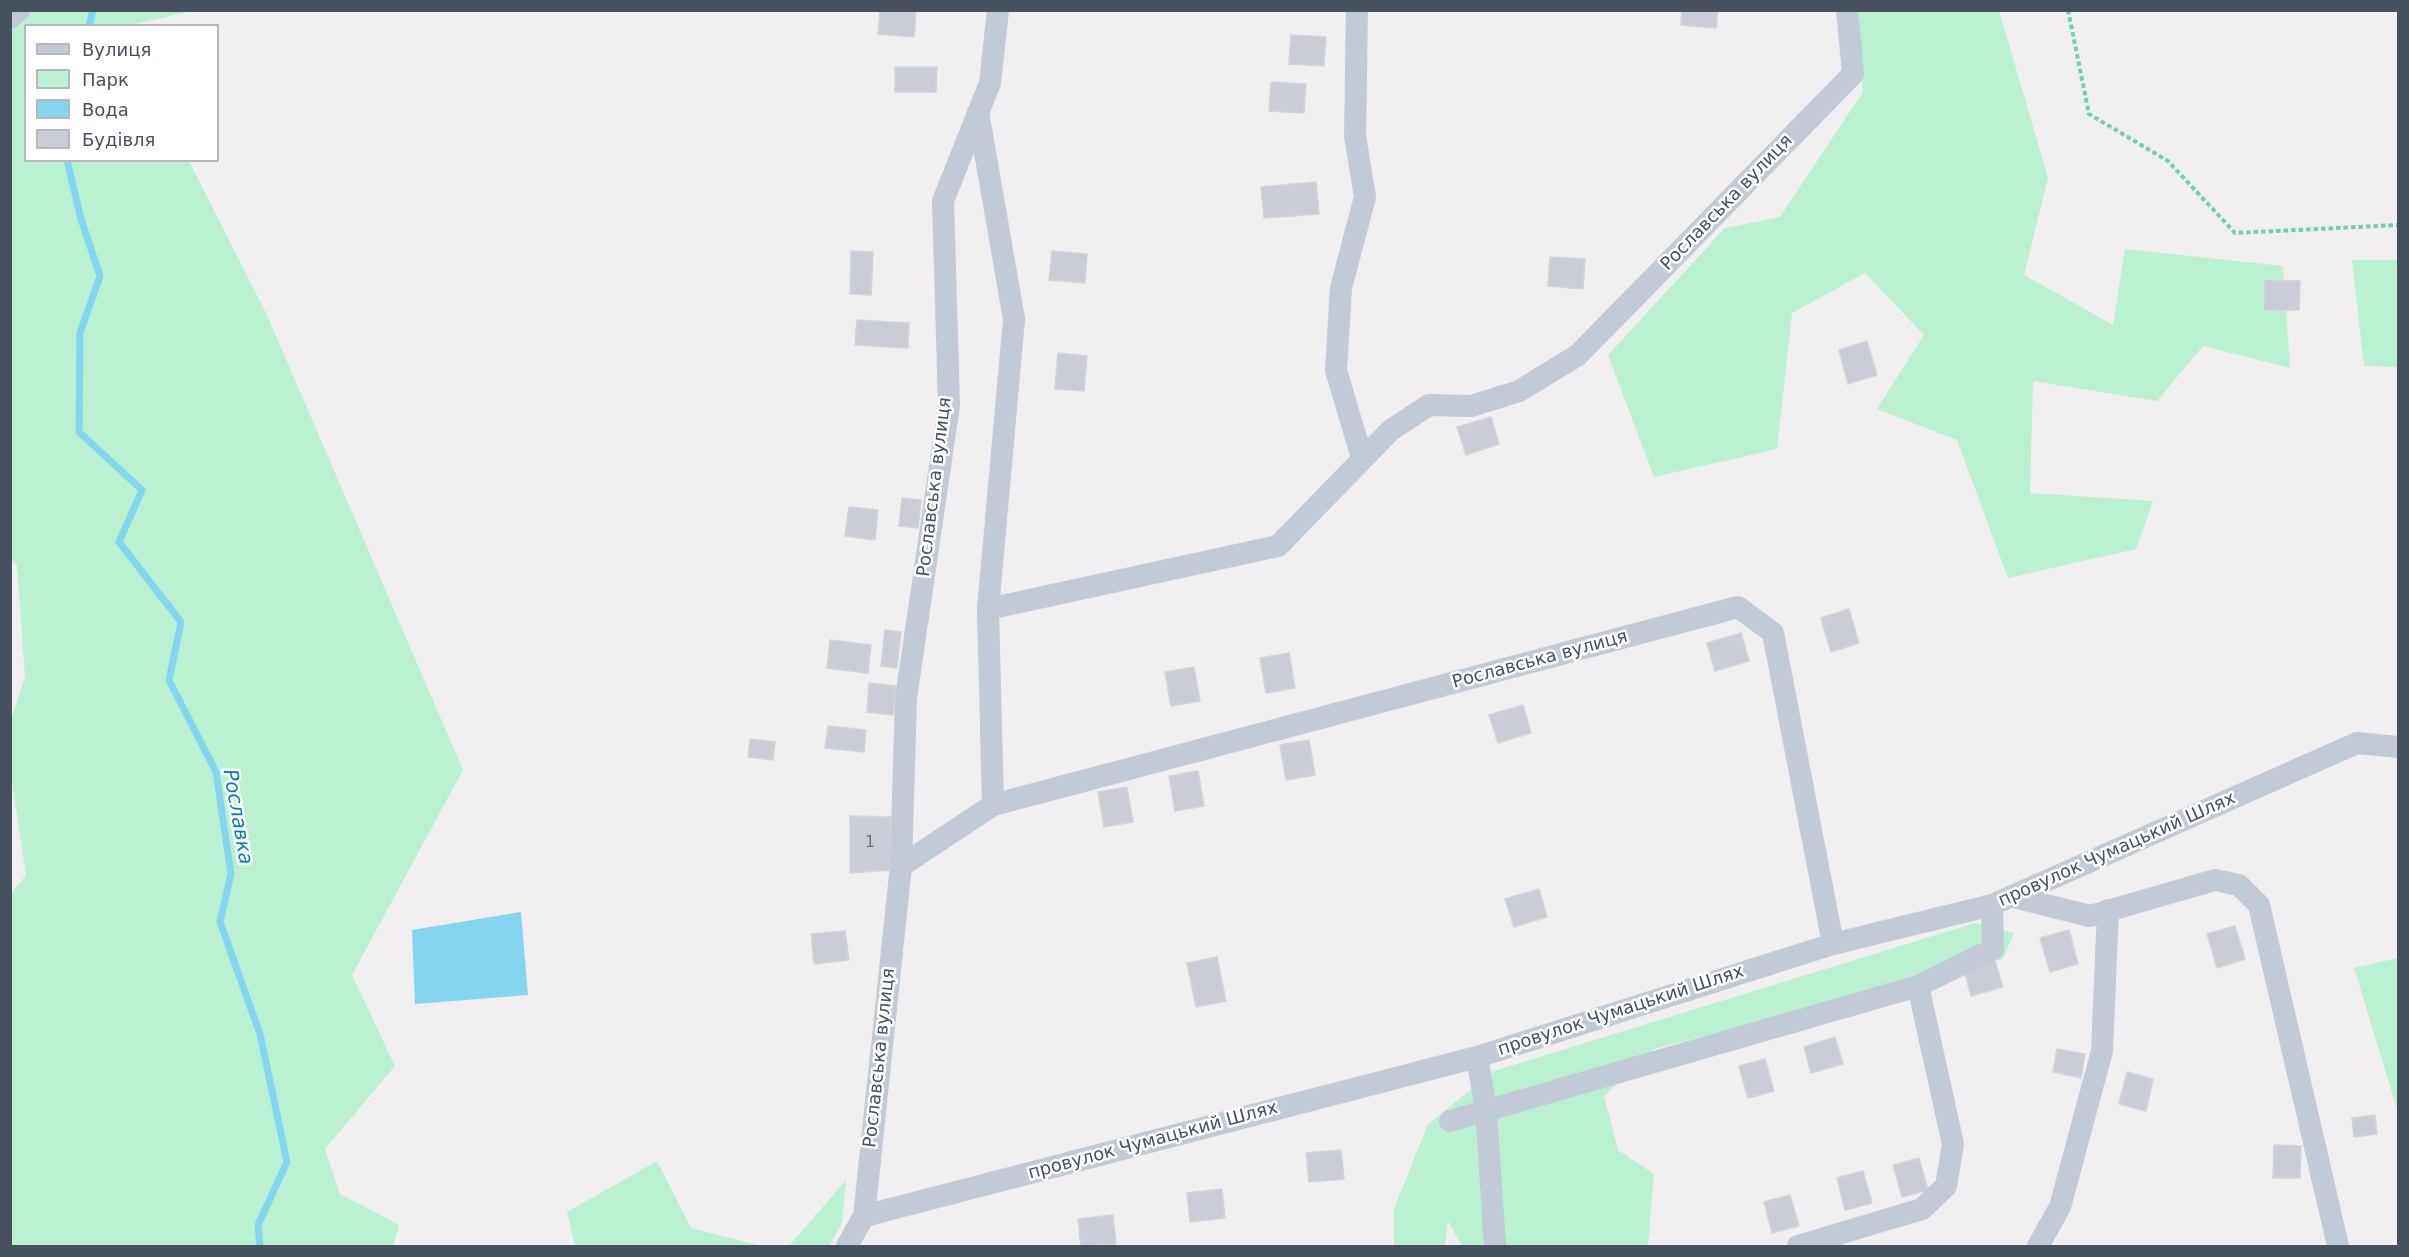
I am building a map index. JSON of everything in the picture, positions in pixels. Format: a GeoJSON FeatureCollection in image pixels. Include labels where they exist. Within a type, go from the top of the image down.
{"type":"FeatureCollection","features":[{"type":"Feature","properties":{"kind":"street"},"geometry":{"type":"LineString","coordinates":[[10,18],[19,10]]}},
{"type":"Feature","properties":{"kind":"street","name":"Рославська вулиця"},"geometry":{"type":"LineString","coordinates":[[847,1246],[864,1216],[901,866],[906,698],[948,405],[943,201],[990,83],[998,10]]}},
{"type":"Feature","properties":{"kind":"street"},"geometry":{"type":"LineString","coordinates":[[1357,10],[1355,136],[1365,197],[1341,288],[1336,370],[1362,458]]}},
{"type":"Feature","properties":{"kind":"street","name":"Рославська вулиця"},"geometry":{"type":"LineString","coordinates":[[988,609],[1278,546],[1391,430],[1430,405],[1471,406],[1519,391],[1578,355],[1853,74],[1847,10]]}},
{"type":"Feature","properties":{"kind":"street"},"geometry":{"type":"LineString","coordinates":[[978,112],[1014,319],[988,609],[993,805]]}},
{"type":"Feature","properties":{"kind":"street","name":"Рославська вулиця"},"geometry":{"type":"LineString","coordinates":[[901,866],[993,805],[1738,607],[1773,633],[1833,944]]}},
{"type":"Feature","properties":{"kind":"street","name":"провулок Чумацький Шлях"},"geometry":{"type":"LineString","coordinates":[[864,1216],[1477,1057],[1833,944],[1992,905],[2357,743],[2398,747]]}},
{"type":"Feature","properties":{"kind":"street"},"geometry":{"type":"LineString","coordinates":[[2014,897],[2090,916],[2215,879],[2239,885],[2259,905],[2338,1246]]}},
{"type":"Feature","properties":{"kind":"street"},"geometry":{"type":"LineString","coordinates":[[1450,1121],[1918,986],[1992,950],[1992,905]]}},
{"type":"Feature","properties":{"kind":"street"},"geometry":{"type":"LineString","coordinates":[[2038,1246],[2060,1207],[2102,1051],[2108,910]]}},
{"type":"Feature","properties":{"kind":"street"},"geometry":{"type":"LineString","coordinates":[[1797,1246],[1922,1209],[1946,1186],[1953,1144],[1918,986]]}},
{"type":"Feature","properties":{"kind":"street"},"geometry":{"type":"LineString","coordinates":[[1477,1057],[1486,1110],[1495,1246]]}},
{"type":"Feature","properties":{"kind":"path"},"geometry":{"type":"LineString","coordinates":[[2068,10],[2089,114],[2168,161],[2235,233],[2398,225]]}},
{"type":"Feature","properties":{"kind":"green space"},"geometry":{"type":"Polygon","coordinates":[[[1999,10],[2048,178],[2024,275],[2113,325],[2125,249],[2283,266],[2290,368],[2203,346],[2157,401],[2033,381],[2030,493],[2153,501],[2136,549],[2008,578],[1957,440],[1877,409],[1924,335],[1865,273],[1792,313],[1777,449],[1654,477],[1608,355],[1725,228],[1780,217],[1863,92],[1858,11],[1999,10]]]}},
{"type":"Feature","properties":{"kind":"green space"},"geometry":{"type":"Polygon","coordinates":[[[11,11],[192,11],[134,24],[24,24],[24,162],[190,162],[267,315],[463,770],[352,975],[395,1066],[325,1149],[340,1194],[399,1225],[393,1246],[11,1246],[10,895],[26,875],[10,769],[11,720],[25,677],[17,566],[11,559],[11,11]]]}},
{"type":"Feature","properties":{"kind":"green space"},"geometry":{"type":"Polygon","coordinates":[[[2352,260],[2398,260],[2398,367],[2364,366],[2352,260]]]}},
{"type":"Feature","properties":{"kind":"green space"},"geometry":{"type":"Polygon","coordinates":[[[1975,923],[2014,933],[2003,959],[1654,1049],[1604,1096],[1618,1150],[1654,1174],[1648,1246],[1462,1246],[1448,1221],[1445,1246],[1394,1246],[1394,1209],[1428,1124],[1494,1071],[1975,923]]]}},
{"type":"Feature","properties":{"kind":"green space"},"geometry":{"type":"Polygon","coordinates":[[[2398,958],[2398,1112],[2354,968],[2398,958]]]}},
{"type":"Feature","properties":{"kind":"green space"},"geometry":{"type":"Polygon","coordinates":[[[657,1161],[691,1228],[761,1246],[575,1246],[567,1212],[657,1161]]]}},
{"type":"Feature","properties":{"kind":"green space"},"geometry":{"type":"Polygon","coordinates":[[[846,1180],[842,1223],[829,1246],[789,1246],[846,1180]]]}},
{"type":"Feature","properties":{"kind":"water"},"geometry":{"type":"Polygon","coordinates":[[[521,912],[528,995],[415,1004],[412,930],[521,912]]]}},
{"type":"Feature","properties":{"kind":"building"},"geometry":{"type":"Polygon","coordinates":[[[880,10],[916,10],[914,37],[878,34],[880,10]]]}},
{"type":"Feature","properties":{"kind":"building"},"geometry":{"type":"Polygon","coordinates":[[[1682,10],[1718,10],[1716,28],[1681,25],[1682,10]]]}},
{"type":"Feature","properties":{"kind":"building"},"geometry":{"type":"Polygon","coordinates":[[[1291,35],[1326,37],[1324,66],[1289,64],[1291,35]]]}},
{"type":"Feature","properties":{"kind":"building"},"geometry":{"type":"Polygon","coordinates":[[[895,67],[937,67],[936,92],[895,92],[895,67]]]}},
{"type":"Feature","properties":{"kind":"building"},"geometry":{"type":"Polygon","coordinates":[[[1271,82],[1306,84],[1304,113],[1269,111],[1271,82]]]}},
{"type":"Feature","properties":{"kind":"building"},"geometry":{"type":"Polygon","coordinates":[[[1316,182],[1319,214],[1264,218],[1261,187],[1316,182]]]}},
{"type":"Feature","properties":{"kind":"building"},"geometry":{"type":"Polygon","coordinates":[[[851,251],[873,252],[871,295],[850,294],[851,251]]]}},
{"type":"Feature","properties":{"kind":"building"},"geometry":{"type":"Polygon","coordinates":[[[1052,251],[1087,254],[1085,283],[1049,280],[1052,251]]]}},
{"type":"Feature","properties":{"kind":"building"},"geometry":{"type":"Polygon","coordinates":[[[1550,257],[1585,259],[1583,289],[1548,286],[1550,257]]]}},
{"type":"Feature","properties":{"kind":"building"},"geometry":{"type":"Polygon","coordinates":[[[2265,280],[2300,281],[2299,310],[2264,310],[2265,280]]]}},
{"type":"Feature","properties":{"kind":"building"},"geometry":{"type":"Polygon","coordinates":[[[857,320],[909,323],[908,348],[855,345],[857,320]]]}},
{"type":"Feature","properties":{"kind":"building"},"geometry":{"type":"Polygon","coordinates":[[[1867,341],[1877,375],[1848,384],[1839,350],[1867,341]]]}},
{"type":"Feature","properties":{"kind":"building"},"geometry":{"type":"Polygon","coordinates":[[[1058,353],[1087,356],[1084,391],[1055,389],[1058,353]]]}},
{"type":"Feature","properties":{"kind":"building"},"geometry":{"type":"Polygon","coordinates":[[[1491,417],[1499,444],[1466,455],[1457,427],[1491,417]]]}},
{"type":"Feature","properties":{"kind":"building"},"geometry":{"type":"Polygon","coordinates":[[[902,498],[921,500],[918,528],[899,526],[902,498]]]}},
{"type":"Feature","properties":{"kind":"building"},"geometry":{"type":"Polygon","coordinates":[[[849,507],[878,510],[875,540],[845,536],[849,507]]]}},
{"type":"Feature","properties":{"kind":"building"},"geometry":{"type":"Polygon","coordinates":[[[1849,609],[1859,643],[1831,652],[1821,618],[1849,609]]]}},
{"type":"Feature","properties":{"kind":"building"},"geometry":{"type":"Polygon","coordinates":[[[885,630],[901,632],[897,668],[881,666],[885,630]]]}},
{"type":"Feature","properties":{"kind":"building"},"geometry":{"type":"Polygon","coordinates":[[[1741,633],[1749,661],[1715,671],[1707,643],[1741,633]]]}},
{"type":"Feature","properties":{"kind":"building"},"geometry":{"type":"Polygon","coordinates":[[[830,640],[871,645],[868,673],[827,668],[830,640]]]}},
{"type":"Feature","properties":{"kind":"building"},"geometry":{"type":"Polygon","coordinates":[[[1289,653],[1295,688],[1266,693],[1260,658],[1289,653]]]}},
{"type":"Feature","properties":{"kind":"building"},"geometry":{"type":"Polygon","coordinates":[[[1194,667],[1200,701],[1171,706],[1165,672],[1194,667]]]}},
{"type":"Feature","properties":{"kind":"building"},"geometry":{"type":"Polygon","coordinates":[[[869,683],[896,686],[893,715],[867,712],[869,683]]]}},
{"type":"Feature","properties":{"kind":"building"},"geometry":{"type":"Polygon","coordinates":[[[1523,705],[1531,733],[1498,743],[1489,715],[1523,705]]]}},
{"type":"Feature","properties":{"kind":"building"},"geometry":{"type":"Polygon","coordinates":[[[828,726],[866,730],[864,752],[825,748],[828,726]]]}},
{"type":"Feature","properties":{"kind":"building"},"geometry":{"type":"Polygon","coordinates":[[[750,739],[775,742],[773,760],[748,757],[750,739]]]}},
{"type":"Feature","properties":{"kind":"building"},"geometry":{"type":"Polygon","coordinates":[[[1309,740],[1315,775],[1286,780],[1280,745],[1309,740]]]}},
{"type":"Feature","properties":{"kind":"building"},"geometry":{"type":"Polygon","coordinates":[[[1198,771],[1204,806],[1175,811],[1169,776],[1198,771]]]}},
{"type":"Feature","properties":{"kind":"building"},"geometry":{"type":"Polygon","coordinates":[[[1127,787],[1133,822],[1104,827],[1098,792],[1127,787]]]}},
{"type":"Feature","properties":{"kind":"building"},"geometry":{"type":"Polygon","coordinates":[[[850,816],[891,817],[890,870],[850,873],[850,816]]]}},
{"type":"Feature","properties":{"kind":"building"},"geometry":{"type":"Polygon","coordinates":[[[1539,889],[1547,917],[1514,927],[1505,899],[1539,889]]]}},
{"type":"Feature","properties":{"kind":"building"},"geometry":{"type":"Polygon","coordinates":[[[2235,926],[2245,959],[2217,968],[2207,934],[2235,926]]]}},
{"type":"Feature","properties":{"kind":"building"},"geometry":{"type":"Polygon","coordinates":[[[2069,930],[2078,964],[2050,972],[2040,938],[2069,930]]]}},
{"type":"Feature","properties":{"kind":"building"},"geometry":{"type":"Polygon","coordinates":[[[845,931],[849,960],[814,964],[811,934],[845,931]]]}},
{"type":"Feature","properties":{"kind":"building"},"geometry":{"type":"Polygon","coordinates":[[[1217,957],[1226,1001],[1196,1007],[1187,963],[1217,957]]]}},
{"type":"Feature","properties":{"kind":"building"},"geometry":{"type":"Polygon","coordinates":[[[1995,961],[2003,987],[1971,996],[1964,970],[1995,961]]]}},
{"type":"Feature","properties":{"kind":"building"},"geometry":{"type":"Polygon","coordinates":[[[1835,1037],[1843,1064],[1811,1073],[1804,1047],[1835,1037]]]}},
{"type":"Feature","properties":{"kind":"building"},"geometry":{"type":"Polygon","coordinates":[[[2057,1049],[2085,1054],[2081,1078],[2053,1072],[2057,1049]]]}},
{"type":"Feature","properties":{"kind":"building"},"geometry":{"type":"Polygon","coordinates":[[[1765,1059],[1774,1091],[1748,1098],[1739,1066],[1765,1059]]]}},
{"type":"Feature","properties":{"kind":"building"},"geometry":{"type":"Polygon","coordinates":[[[2127,1072],[2153,1079],[2146,1111],[2119,1104],[2127,1072]]]}},
{"type":"Feature","properties":{"kind":"building"},"geometry":{"type":"Polygon","coordinates":[[[2375,1115],[2377,1134],[2354,1137],[2352,1118],[2375,1115]]]}},
{"type":"Feature","properties":{"kind":"building"},"geometry":{"type":"Polygon","coordinates":[[[2274,1145],[2301,1146],[2300,1178],[2273,1178],[2274,1145]]]}},
{"type":"Feature","properties":{"kind":"building"},"geometry":{"type":"Polygon","coordinates":[[[1341,1150],[1344,1179],[1309,1182],[1306,1153],[1341,1150]]]}},
{"type":"Feature","properties":{"kind":"building"},"geometry":{"type":"Polygon","coordinates":[[[1919,1158],[1928,1190],[1902,1197],[1893,1165],[1919,1158]]]}},
{"type":"Feature","properties":{"kind":"building"},"geometry":{"type":"Polygon","coordinates":[[[1863,1171],[1872,1203],[1845,1210],[1837,1178],[1863,1171]]]}},
{"type":"Feature","properties":{"kind":"building"},"geometry":{"type":"Polygon","coordinates":[[[1222,1189],[1225,1218],[1190,1222],[1187,1193],[1222,1189]]]}},
{"type":"Feature","properties":{"kind":"building"},"geometry":{"type":"Polygon","coordinates":[[[1790,1195],[1799,1226],[1772,1233],[1764,1202],[1790,1195]]]}},
{"type":"Feature","properties":{"kind":"building"},"geometry":{"type":"Polygon","coordinates":[[[1113,1215],[1116,1244],[1081,1246],[1078,1219],[1113,1215]]]}},
{"type":"Feature","properties":{"kind":"waterway","name":"Рославка"},"geometry":{"type":"LineString","coordinates":[[90,24],[93,10]]}},
{"type":"Feature","properties":{"kind":"waterway","name":"Рославка"},"geometry":{"type":"LineString","coordinates":[[67,162],[81,219],[100,276],[80,333],[79,432],[142,490],[119,542],[181,622],[169,680],[216,772],[231,874],[220,922],[260,1034],[287,1162],[258,1225],[260,1246]]}}]}
